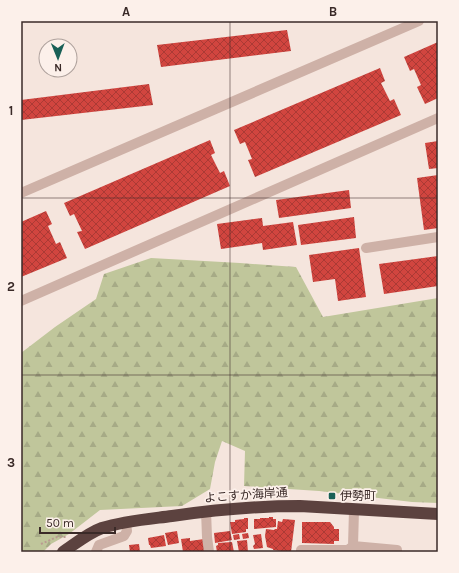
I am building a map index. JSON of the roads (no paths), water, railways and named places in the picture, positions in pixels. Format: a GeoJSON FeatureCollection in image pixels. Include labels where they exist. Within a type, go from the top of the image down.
{"type":"FeatureCollection","features":[{"type":"Feature","properties":{"kind":"highway","name":"よこすか海岸通"},"geometry":{"type":"LineString","coordinates":[[63,552],[91,534],[102,529],[126,523],[206,511],[300,506],[438,514]]}},
{"type":"Feature","properties":{"kind":"street"},"geometry":{"type":"LineString","coordinates":[[21,193],[419,21]]}},
{"type":"Feature","properties":{"kind":"street"},"geometry":{"type":"LineString","coordinates":[[21,301],[438,118]]}},
{"type":"Feature","properties":{"kind":"street"},"geometry":{"type":"LineString","coordinates":[[366,248],[438,238]]}},
{"type":"Feature","properties":{"kind":"street"},"geometry":{"type":"LineString","coordinates":[[353,546],[354,510]]}},
{"type":"Feature","properties":{"kind":"street"},"geometry":{"type":"LineString","coordinates":[[206,511],[206,537],[209,552]]}},
{"type":"Feature","properties":{"kind":"street"},"geometry":{"type":"LineString","coordinates":[[100,550],[124,536],[127,531],[126,523]]}},
{"type":"Feature","properties":{"kind":"street"},"geometry":{"type":"LineString","coordinates":[[301,552],[301,550],[348,550],[353,546],[397,550],[397,552]]}},
{"type":"Feature","properties":{"kind":"place","name":"伊勢町"},"geometry":{"type":"Point","coordinates":[332,496]}}]}
